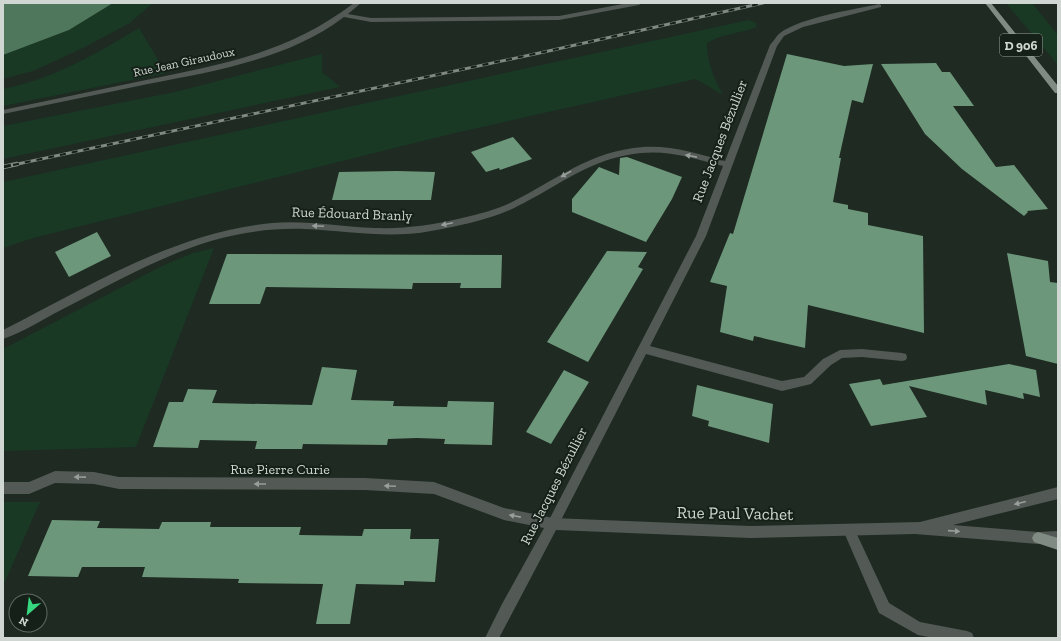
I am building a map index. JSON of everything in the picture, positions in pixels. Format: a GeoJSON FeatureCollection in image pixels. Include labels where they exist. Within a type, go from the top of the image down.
{"type":"FeatureCollection","features":[{"type":"Feature","properties":{"kind":"main road","name":"D 906"},"geometry":{"type":"LineString","coordinates":[[988,3],[1057,89]]}},
{"type":"Feature","properties":{"kind":"main road"},"geometry":{"type":"LineString","coordinates":[[1038,538],[1058,544]]}},
{"type":"Feature","properties":{"kind":"street","name":"Rue Jean Giraudoux"},"geometry":{"type":"LineString","coordinates":[[3,112],[232,64],[288,46],[328,26],[358,3]]}},
{"type":"Feature","properties":{"kind":"street"},"geometry":{"type":"LineString","coordinates":[[344,15],[371,20],[559,18],[639,3]]}},
{"type":"Feature","properties":{"kind":"street","name":"Rue Jacques Bézullier"},"geometry":{"type":"LineString","coordinates":[[492,638],[506,607],[531,567],[701,236],[774,45],[783,34],[799,27],[839,15],[879,6]]}},
{"type":"Feature","properties":{"kind":"street","name":"Rue Édouard Branly"},"geometry":{"type":"LineString","coordinates":[[3,335],[159,256],[196,241],[236,231],[274,226],[311,226],[407,232],[444,225],[482,216],[517,203],[597,158],[623,152],[644,150],[669,152],[729,164]]}},
{"type":"Feature","properties":{"kind":"street"},"geometry":{"type":"LineString","coordinates":[[643,349],[782,386],[807,381],[827,362],[840,354],[862,353],[902,357]]}},
{"type":"Feature","properties":{"kind":"street","name":"Rue Pierre Curie"},"geometry":{"type":"LineString","coordinates":[[3,488],[29,488],[55,477],[94,478],[119,483],[364,484],[434,488],[504,514],[553,524]]}},
{"type":"Feature","properties":{"kind":"street","name":"Rue Paul Vachet"},"geometry":{"type":"LineString","coordinates":[[915,528],[1058,494]]}},
{"type":"Feature","properties":{"kind":"street","name":"Rue Paul Vachet"},"geometry":{"type":"LineString","coordinates":[[553,524],[750,532],[915,528],[1038,538],[1058,537]]}},
{"type":"Feature","properties":{"kind":"street"},"geometry":{"type":"LineString","coordinates":[[849,530],[884,608],[918,628],[967,638]]}},
{"type":"Feature","properties":{"kind":"shaded area"},"geometry":{"type":"Polygon","coordinates":[[[3,3],[113,3],[69,30],[3,55],[3,3]]]}},
{"type":"Feature","properties":{"kind":"shaded area"},"geometry":{"type":"Polygon","coordinates":[[[113,3],[153,3],[130,23],[83,48],[33,71],[3,79],[3,55],[69,30],[113,3]]]}},
{"type":"Feature","properties":{"kind":"shaded area"},"geometry":{"type":"Polygon","coordinates":[[[1006,3],[1032,3],[1058,35],[1058,65],[1006,3]]]}},
{"type":"Feature","properties":{"kind":"shaded area"},"geometry":{"type":"Polygon","coordinates":[[[749,20],[756,23],[757,27],[725,35],[707,43],[708,57],[712,70],[723,95],[696,79],[455,133],[33,238],[3,248],[3,182],[749,20]]]}},
{"type":"Feature","properties":{"kind":"shaded area"},"geometry":{"type":"Polygon","coordinates":[[[139,28],[166,73],[3,106],[3,89],[40,79],[57,72],[90,56],[139,28]]]}},
{"type":"Feature","properties":{"kind":"shaded area"},"geometry":{"type":"Polygon","coordinates":[[[322,54],[322,72],[340,87],[3,159],[3,126],[175,92],[322,54]]]}},
{"type":"Feature","properties":{"kind":"shaded area"},"geometry":{"type":"Polygon","coordinates":[[[214,248],[136,447],[3,451],[3,349],[164,265],[193,253],[214,248]]]}},
{"type":"Feature","properties":{"kind":"shaded area"},"geometry":{"type":"Polygon","coordinates":[[[3,502],[40,502],[3,586],[3,502]]]}},
{"type":"Feature","properties":{"kind":"building"},"geometry":{"type":"Polygon","coordinates":[[[787,54],[844,66],[873,64],[863,103],[852,100],[839,158],[841,158],[833,202],[848,205],[848,209],[868,213],[868,225],[923,236],[924,333],[808,305],[805,348],[754,336],[753,341],[720,332],[727,286],[710,282],[730,233],[733,234],[787,54]]]}},
{"type":"Feature","properties":{"kind":"building"},"geometry":{"type":"Polygon","coordinates":[[[936,63],[942,72],[950,72],[974,106],[953,106],[996,167],[1014,165],[1048,209],[1027,211],[1028,212],[1024,216],[962,169],[925,134],[881,64],[936,63]]]}},
{"type":"Feature","properties":{"kind":"building"},"geometry":{"type":"Polygon","coordinates":[[[513,137],[532,159],[500,170],[499,168],[486,172],[471,152],[513,137]]]}},
{"type":"Feature","properties":{"kind":"building"},"geometry":{"type":"Polygon","coordinates":[[[627,157],[682,177],[672,199],[646,242],[572,212],[572,199],[599,167],[619,175],[620,158],[627,157]]]}},
{"type":"Feature","properties":{"kind":"building"},"geometry":{"type":"Polygon","coordinates":[[[339,172],[435,172],[431,200],[332,200],[339,172]]]}},
{"type":"Feature","properties":{"kind":"building"},"geometry":{"type":"Polygon","coordinates":[[[97,232],[111,256],[69,277],[55,252],[97,232]]]}},
{"type":"Feature","properties":{"kind":"building"},"geometry":{"type":"Polygon","coordinates":[[[607,251],[647,252],[638,267],[643,269],[588,362],[547,342],[607,251]]]}},
{"type":"Feature","properties":{"kind":"building"},"geometry":{"type":"Polygon","coordinates":[[[1007,253],[1048,261],[1050,282],[1058,283],[1058,364],[1026,356],[1007,253]]]}},
{"type":"Feature","properties":{"kind":"building"},"geometry":{"type":"Polygon","coordinates":[[[227,254],[502,255],[501,288],[460,288],[461,283],[413,283],[412,289],[266,287],[260,304],[209,304],[227,254]]]}},
{"type":"Feature","properties":{"kind":"building"},"geometry":{"type":"Polygon","coordinates":[[[1009,364],[1036,370],[1040,397],[1023,393],[1024,399],[985,390],[987,405],[909,386],[927,417],[871,426],[849,384],[880,379],[883,385],[1009,364]]]}},
{"type":"Feature","properties":{"kind":"building"},"geometry":{"type":"Polygon","coordinates":[[[322,367],[357,370],[351,400],[394,401],[393,406],[447,407],[448,401],[494,402],[492,445],[444,444],[445,439],[417,438],[388,439],[387,445],[303,444],[302,449],[255,449],[257,441],[200,440],[198,448],[153,447],[169,402],[183,402],[188,389],[217,390],[212,403],[312,405],[322,367]]]}},
{"type":"Feature","properties":{"kind":"building"},"geometry":{"type":"Polygon","coordinates":[[[564,370],[589,382],[551,444],[526,432],[564,370]]]}},
{"type":"Feature","properties":{"kind":"building"},"geometry":{"type":"Polygon","coordinates":[[[697,385],[773,404],[769,443],[708,426],[709,421],[692,416],[697,385]]]}},
{"type":"Feature","properties":{"kind":"building"},"geometry":{"type":"Polygon","coordinates":[[[52,520],[100,521],[97,528],[159,529],[162,522],[211,522],[210,527],[301,527],[299,535],[362,536],[364,529],[411,529],[410,539],[439,539],[435,582],[404,581],[404,585],[356,584],[350,624],[316,624],[323,584],[238,583],[239,579],[142,577],[145,567],[82,567],[78,577],[28,576],[52,520]]]}},
{"type":"Feature","properties":{"kind":"railway"},"geometry":{"type":"LineString","coordinates":[[13,165],[544,52],[763,3]]}},
{"type":"Feature","properties":{"kind":"railway"},"geometry":{"type":"LineString","coordinates":[[3,167],[17,164]]}}]}
